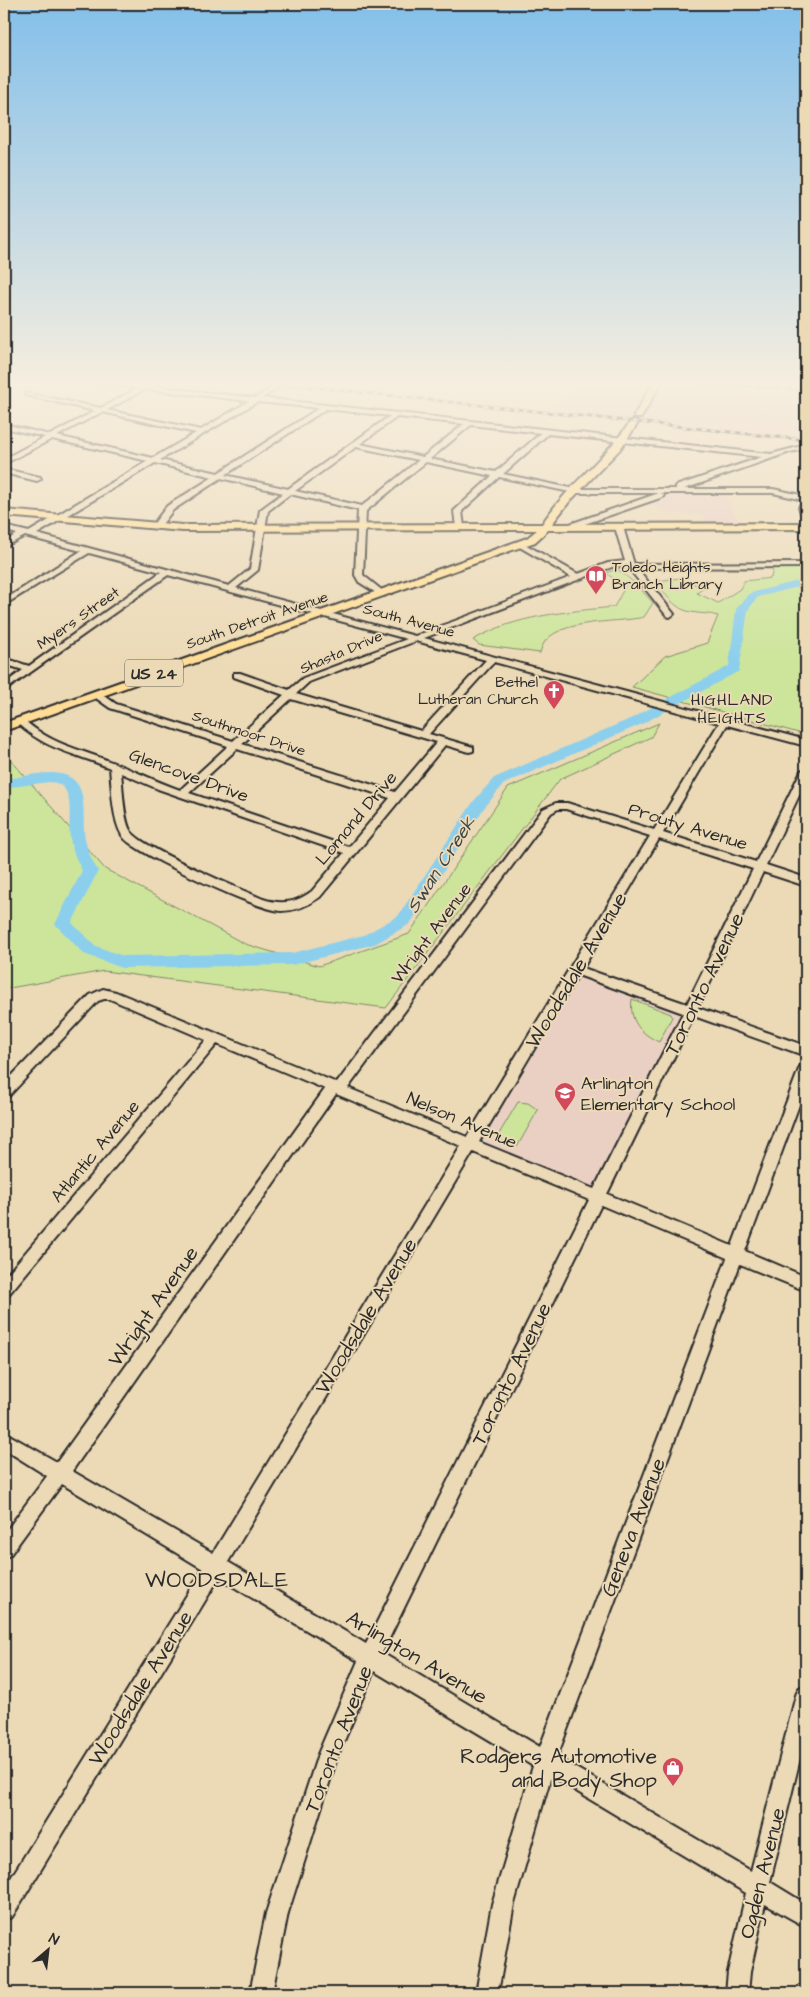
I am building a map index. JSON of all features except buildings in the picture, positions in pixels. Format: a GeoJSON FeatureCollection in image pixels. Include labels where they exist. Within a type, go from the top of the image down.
{"type":"FeatureCollection","features":[{"type":"Feature","properties":{"kind":"main road","name":"US 24"},"geometry":{"type":"LineString","coordinates":[[526,542],[540,535],[558,509],[591,474]]}},
{"type":"Feature","properties":{"kind":"main road"},"geometry":{"type":"LineString","coordinates":[[558,509],[558,520],[573,527]]}},
{"type":"Feature","properties":{"kind":"main road"},"geometry":{"type":"LineString","coordinates":[[4,513],[175,528],[806,526]]}},
{"type":"Feature","properties":{"kind":"main road"},"geometry":{"type":"LineString","coordinates":[[526,542],[573,527]]}},
{"type":"Feature","properties":{"kind":"main road","name":"South Detroit Avenue"},"geometry":{"type":"LineString","coordinates":[[4,727],[526,542]]}},
{"type":"Feature","properties":{"kind":"street"},"geometry":{"type":"LineString","coordinates":[[17,474],[37,479]]}},
{"type":"Feature","properties":{"kind":"street"},"geometry":{"type":"LineString","coordinates":[[4,545],[57,518],[132,474]]}},
{"type":"Feature","properties":{"kind":"street"},"geometry":{"type":"LineString","coordinates":[[212,474],[363,508]]}},
{"type":"Feature","properties":{"kind":"street"},"geometry":{"type":"LineString","coordinates":[[156,526],[170,508],[223,474]]}},
{"type":"Feature","properties":{"kind":"street"},"geometry":{"type":"LineString","coordinates":[[231,588],[254,570],[264,510],[315,474]]}},
{"type":"Feature","properties":{"kind":"street"},"geometry":{"type":"LineString","coordinates":[[381,594],[359,576],[360,527],[363,508],[406,474]]}},
{"type":"Feature","properties":{"kind":"street"},"geometry":{"type":"LineString","coordinates":[[493,474],[575,491],[773,491],[806,500],[803,507],[806,517]]}},
{"type":"Feature","properties":{"kind":"street"},"geometry":{"type":"LineString","coordinates":[[573,527],[718,474]]}},
{"type":"Feature","properties":{"kind":"street"},"geometry":{"type":"LineString","coordinates":[[460,527],[458,511],[497,475]]}},
{"type":"Feature","properties":{"kind":"street"},"geometry":{"type":"LineString","coordinates":[[619,527],[630,564],[670,614]]}},
{"type":"Feature","properties":{"kind":"street","name":"South Avenue"},"geometry":{"type":"LineString","coordinates":[[4,528],[806,743]]}},
{"type":"Feature","properties":{"kind":"street"},"geometry":{"type":"LineString","coordinates":[[526,542],[577,577]]}},
{"type":"Feature","properties":{"kind":"street"},"geometry":{"type":"LineString","coordinates":[[4,604],[88,550]]}},
{"type":"Feature","properties":{"kind":"street","name":"Shasta Drive"},"geometry":{"type":"LineString","coordinates":[[182,793],[306,680],[577,577],[611,565],[806,564]]}},
{"type":"Feature","properties":{"kind":"street","name":"Myers Street"},"geometry":{"type":"LineString","coordinates":[[4,688],[168,571]]}},
{"type":"Feature","properties":{"kind":"street"},"geometry":{"type":"LineString","coordinates":[[423,735],[493,658]]}},
{"type":"Feature","properties":{"kind":"street"},"geometry":{"type":"LineString","coordinates":[[4,661],[30,669]]}},
{"type":"Feature","properties":{"kind":"street"},"geometry":{"type":"LineString","coordinates":[[237,675],[290,694],[469,749]]}},
{"type":"Feature","properties":{"kind":"street","name":"Southmoor Drive"},"geometry":{"type":"LineString","coordinates":[[96,694],[113,706],[396,796]]}},
{"type":"Feature","properties":{"kind":"street","name":"Woodsdale Avenue"},"geometry":{"type":"LineString","coordinates":[[4,1909],[216,1565],[576,970],[657,835],[719,719]]}},
{"type":"Feature","properties":{"kind":"street","name":"Glencove Drive"},"geometry":{"type":"LineString","coordinates":[[20,721],[34,734],[52,744],[182,793],[351,851]]}},
{"type":"Feature","properties":{"kind":"street","name":"Lomond Drive"},"geometry":{"type":"LineString","coordinates":[[115,767],[122,826],[133,840],[155,854],[259,902],[288,908],[301,904],[316,894],[443,741]]}},
{"type":"Feature","properties":{"kind":"street","name":"Toronto Avenue"},"geometry":{"type":"LineString","coordinates":[[261,1993],[277,1913],[328,1754],[370,1657],[598,1198],[806,771]]}},
{"type":"Feature","properties":{"kind":"street","name":"Prouty Avenue"},"geometry":{"type":"LineString","coordinates":[[559,805],[806,882]]}},
{"type":"Feature","properties":{"kind":"street","name":"Wright Avenue"},"geometry":{"type":"LineString","coordinates":[[4,1549],[337,1089],[547,811],[559,805]]}},
{"type":"Feature","properties":{"kind":"street"},"geometry":{"type":"LineString","coordinates":[[576,970],[806,1051]]}},
{"type":"Feature","properties":{"kind":"street","name":"Nelson Avenue"},"geometry":{"type":"LineString","coordinates":[[4,1092],[94,998],[103,994],[112,995],[806,1284]]}},
{"type":"Feature","properties":{"kind":"street","name":"Atlantic Avenue"},"geometry":{"type":"LineString","coordinates":[[4,1289],[215,1038]]}},
{"type":"Feature","properties":{"kind":"street","name":"Geneva Avenue"},"geometry":{"type":"LineString","coordinates":[[487,1993],[490,1962],[512,1864],[545,1761],[806,1069]]}},
{"type":"Feature","properties":{"kind":"street","name":"Arlington Avenue"},"geometry":{"type":"LineString","coordinates":[[4,1440],[806,1916]]}},
{"type":"Feature","properties":{"kind":"street","name":"Ogden Avenue"},"geometry":{"type":"LineString","coordinates":[[737,1993],[739,1972],[758,1887],[806,1695]]}},
{"type":"Feature","properties":{"kind":"shaded area"},"geometry":{"type":"Polygon","coordinates":[[[725,494],[740,523],[706,522],[703,515],[670,514],[650,504],[672,495],[725,494]]]}},
{"type":"Feature","properties":{"kind":"shaded area","name":"Arlington Elementary School"},"geometry":{"type":"Polygon","coordinates":[[[576,970],[690,1011],[598,1197],[470,1144],[576,970]]]}},
{"type":"Feature","properties":{"kind":"green space"},"geometry":{"type":"Polygon","coordinates":[[[773,568],[806,568],[806,735],[632,687],[665,656],[707,643],[718,616],[691,612],[680,608],[671,601],[656,581],[680,578],[704,588],[697,593],[718,603],[740,589],[744,581],[771,578],[773,568]]]}},
{"type":"Feature","properties":{"kind":"green space"},"geometry":{"type":"Polygon","coordinates":[[[617,569],[635,583],[653,603],[644,617],[584,624],[568,628],[555,633],[545,641],[540,653],[479,645],[473,640],[506,625],[541,616],[614,607],[625,587],[606,573],[617,569]]]}},
{"type":"Feature","properties":{"kind":"green space"},"geometry":{"type":"Polygon","coordinates":[[[659,723],[651,737],[560,779],[386,1008],[104,971],[4,989],[4,752],[105,869],[245,944],[319,966],[409,934],[508,788],[659,723]]]}},
{"type":"Feature","properties":{"kind":"green space"},"geometry":{"type":"Polygon","coordinates":[[[632,999],[671,1014],[672,1017],[659,1042],[646,1035],[637,1025],[632,1014],[632,999]]]}},
{"type":"Feature","properties":{"kind":"green space"},"geometry":{"type":"Polygon","coordinates":[[[518,1102],[528,1103],[538,1110],[517,1147],[496,1139],[518,1102]]]}},
{"type":"Feature","properties":{"kind":"waterway","name":"Swan Creek"},"geometry":{"type":"LineString","coordinates":[[4,784],[49,777],[61,779],[73,790],[77,804],[76,827],[78,840],[90,871],[63,924],[90,950],[122,962],[292,959],[369,940],[404,920],[478,805],[499,781],[637,721],[735,668],[742,609],[754,595],[806,582]]}},
{"type":"Feature","properties":{"kind":"place","name":"Toledo Heights Branch Library"},"geometry":{"type":"Point","coordinates":[596,595]}},
{"type":"Feature","properties":{"kind":"place","name":"Bethel Lutheran Church"},"geometry":{"type":"Point","coordinates":[554,710]}},
{"type":"Feature","properties":{"kind":"place","name":"Arlington Elementary School"},"geometry":{"type":"Point","coordinates":[565,1112]}},
{"type":"Feature","properties":{"kind":"place","name":"Rodgers Automotive and Body Shop"},"geometry":{"type":"Point","coordinates":[673,1787]}},
{"type":"Feature","properties":{"kind":"district","name":"HIGHLAND HEIGHTS"},"geometry":{"type":"Point","coordinates":[732,708]}},
{"type":"Feature","properties":{"kind":"district","name":"WOODSDALE"},"geometry":{"type":"Point","coordinates":[217,1579]}}]}
